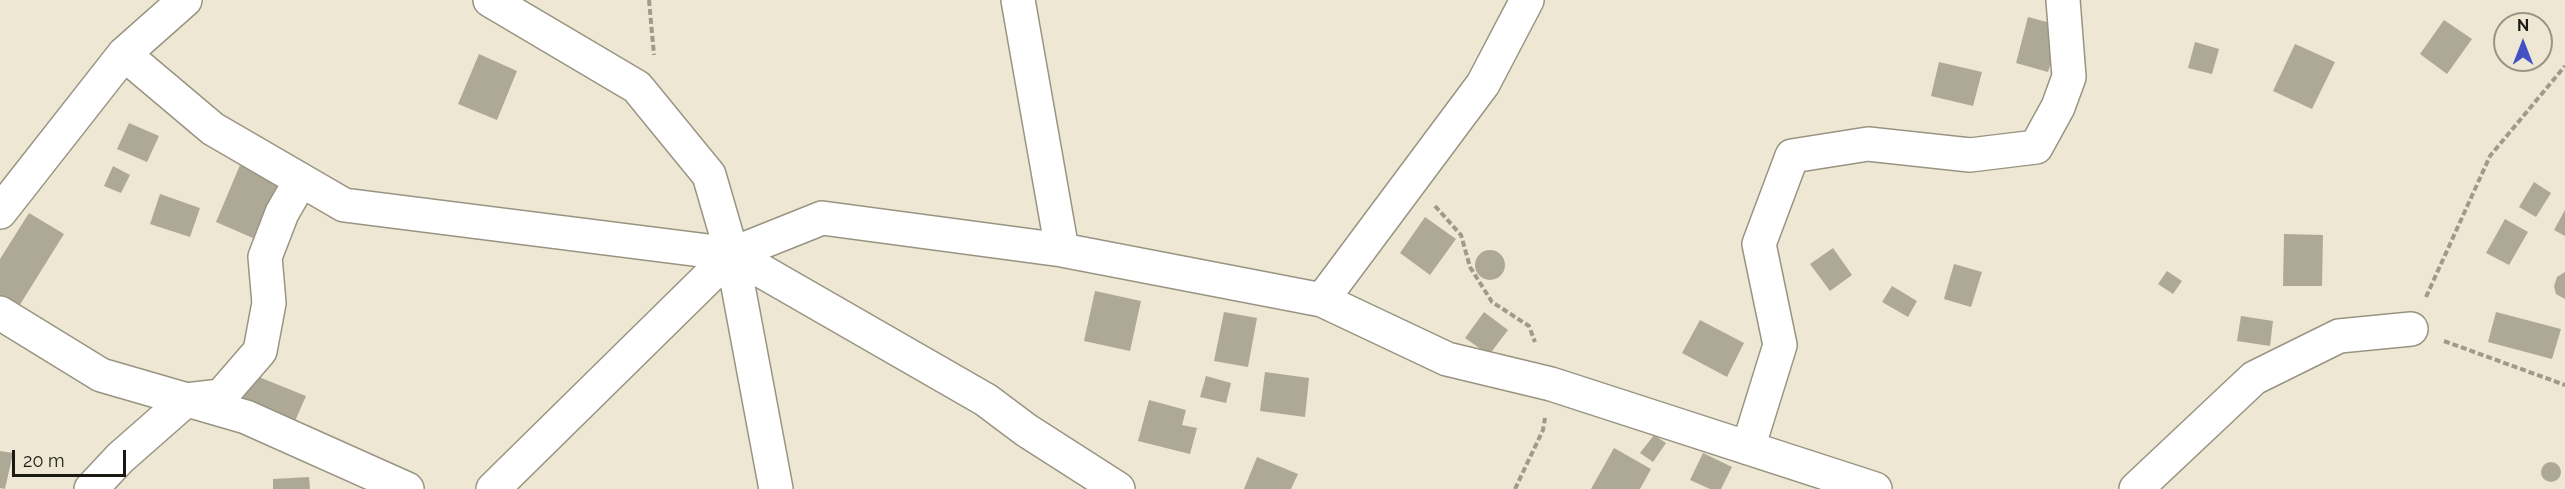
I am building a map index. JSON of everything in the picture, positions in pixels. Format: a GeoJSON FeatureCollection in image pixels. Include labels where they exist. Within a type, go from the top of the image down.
{"type":"FeatureCollection","features":[{"type":"Feature","properties":{"kind":"street"},"geometry":{"type":"LineString","coordinates":[[0,212],[124,54],[184,0]]}},
{"type":"Feature","properties":{"kind":"street"},"geometry":{"type":"LineString","coordinates":[[490,0],[637,87],[710,175],[732,254],[776,489]]}},
{"type":"Feature","properties":{"kind":"street"},"geometry":{"type":"LineString","coordinates":[[1018,0],[1062,250]]}},
{"type":"Feature","properties":{"kind":"street"},"geometry":{"type":"LineString","coordinates":[[1322,300],[1483,84],[1527,0]]}},
{"type":"Feature","properties":{"kind":"street"},"geometry":{"type":"LineString","coordinates":[[1748,448],[1780,345],[1758,244],[1792,156],[1868,144],[1970,155],[2036,147],[2058,107],[2069,77],[2062,0]]}},
{"type":"Feature","properties":{"kind":"street"},"geometry":{"type":"LineString","coordinates":[[124,54],[213,129],[344,205],[732,254],[986,400],[1026,430],[1118,489]]}},
{"type":"Feature","properties":{"kind":"street"},"geometry":{"type":"LineString","coordinates":[[91,489],[120,458],[186,400],[220,396],[260,351],[269,303],[265,257],[282,213],[302,180]]}},
{"type":"Feature","properties":{"kind":"street"},"geometry":{"type":"LineString","coordinates":[[493,489],[732,254],[822,218],[1062,250],[1322,300],[1447,359],[1551,384],[1875,489]]}},
{"type":"Feature","properties":{"kind":"street"},"geometry":{"type":"LineString","coordinates":[[0,313],[101,375],[246,417],[407,489]]}},
{"type":"Feature","properties":{"kind":"street"},"geometry":{"type":"LineString","coordinates":[[2136,489],[2254,378],[2339,336],[2411,329]]}},
{"type":"Feature","properties":{"kind":"path"},"geometry":{"type":"LineString","coordinates":[[2565,66],[2490,156],[2411,329],[2565,385]]}},
{"type":"Feature","properties":{"kind":"path"},"geometry":{"type":"LineString","coordinates":[[1420,169],[1433,204],[1461,235],[1470,267],[1492,302],[1529,326],[1551,384],[1543,430],[1515,489]]}},
{"type":"Feature","properties":{"kind":"building"},"geometry":{"type":"Polygon","coordinates":[[[2028,17],[2062,26],[2048,72],[2016,63],[2028,17]]]}},
{"type":"Feature","properties":{"kind":"building"},"geometry":{"type":"Polygon","coordinates":[[[2444,20],[2472,39],[2447,74],[2420,54],[2444,20]]]}},
{"type":"Feature","properties":{"kind":"building"},"geometry":{"type":"Polygon","coordinates":[[[2195,42],[2219,49],[2212,74],[2188,68],[2195,42]]]}},
{"type":"Feature","properties":{"kind":"building"},"geometry":{"type":"Polygon","coordinates":[[[2295,44],[2335,62],[2312,109],[2273,91],[2295,44]]]}},
{"type":"Feature","properties":{"kind":"building"},"geometry":{"type":"Polygon","coordinates":[[[479,54],[517,71],[497,120],[458,104],[479,54]]]}},
{"type":"Feature","properties":{"kind":"building"},"geometry":{"type":"Polygon","coordinates":[[[1939,62],[1982,72],[1973,106],[1931,96],[1939,62]]]}},
{"type":"Feature","properties":{"kind":"building"},"geometry":{"type":"Polygon","coordinates":[[[129,123],[159,136],[147,162],[117,149],[129,123]]]}},
{"type":"Feature","properties":{"kind":"building"},"geometry":{"type":"Polygon","coordinates":[[[240,165],[287,185],[262,242],[216,222],[240,165]]]}},
{"type":"Feature","properties":{"kind":"building"},"geometry":{"type":"Polygon","coordinates":[[[113,166],[130,175],[121,193],[104,186],[113,166]]]}},
{"type":"Feature","properties":{"kind":"building"},"geometry":{"type":"Polygon","coordinates":[[[2534,182],[2551,193],[2536,217],[2519,207],[2534,182]]]}},
{"type":"Feature","properties":{"kind":"building"},"geometry":{"type":"Polygon","coordinates":[[[160,194],[200,208],[190,237],[150,224],[160,194]]]}},
{"type":"Feature","properties":{"kind":"building"},"geometry":{"type":"Polygon","coordinates":[[[2565,210],[2565,236],[2554,230],[2565,210]]]}},
{"type":"Feature","properties":{"kind":"building"},"geometry":{"type":"Polygon","coordinates":[[[29,213],[64,234],[16,311],[0,301],[0,259],[29,213]]]}},
{"type":"Feature","properties":{"kind":"building"},"geometry":{"type":"Polygon","coordinates":[[[1425,217],[1456,239],[1430,275],[1400,253],[1425,217]]]}},
{"type":"Feature","properties":{"kind":"building"},"geometry":{"type":"Polygon","coordinates":[[[2505,219],[2528,232],[2509,265],[2486,253],[2505,219]]]}},
{"type":"Feature","properties":{"kind":"building"},"geometry":{"type":"Polygon","coordinates":[[[2284,234],[2323,235],[2322,286],[2283,286],[2284,234]]]}},
{"type":"Feature","properties":{"kind":"building"},"geometry":{"type":"Polygon","coordinates":[[[1833,248],[1852,275],[1830,291],[1810,264],[1833,248]]]}},
{"type":"Feature","properties":{"kind":"building"},"geometry":{"type":"Polygon","coordinates":[[[1490,250],[1496,251],[1504,259],[1504,271],[1496,279],[1490,280],[1484,279],[1476,271],[1475,265],[1476,259],[1484,251],[1490,250]]]}},
{"type":"Feature","properties":{"kind":"building"},"geometry":{"type":"Polygon","coordinates":[[[1954,264],[1982,272],[1971,307],[1944,299],[1954,264]]]}},
{"type":"Feature","properties":{"kind":"building"},"geometry":{"type":"Polygon","coordinates":[[[2167,271],[2182,281],[2173,294],[2158,284],[2167,271]]]}},
{"type":"Feature","properties":{"kind":"building"},"geometry":{"type":"Polygon","coordinates":[[[2565,272],[2565,299],[2556,294],[2554,286],[2557,277],[2565,272]]]}},
{"type":"Feature","properties":{"kind":"building"},"geometry":{"type":"Polygon","coordinates":[[[1892,286],[1917,301],[1908,317],[1882,302],[1892,286]]]}},
{"type":"Feature","properties":{"kind":"building"},"geometry":{"type":"Polygon","coordinates":[[[1095,291],[1141,301],[1130,351],[1084,341],[1095,291]]]}},
{"type":"Feature","properties":{"kind":"building"},"geometry":{"type":"Polygon","coordinates":[[[1224,312],[1257,318],[1248,367],[1214,361],[1224,312]]]}},
{"type":"Feature","properties":{"kind":"building"},"geometry":{"type":"Polygon","coordinates":[[[1484,312],[1508,330],[1489,355],[1465,338],[1484,312]]]}},
{"type":"Feature","properties":{"kind":"building"},"geometry":{"type":"Polygon","coordinates":[[[2496,312],[2561,329],[2552,359],[2488,342],[2496,312]]]}},
{"type":"Feature","properties":{"kind":"building"},"geometry":{"type":"Polygon","coordinates":[[[2241,316],[2273,321],[2270,346],[2237,341],[2241,316]]]}},
{"type":"Feature","properties":{"kind":"building"},"geometry":{"type":"Polygon","coordinates":[[[1700,320],[1744,343],[1727,377],[1682,353],[1700,320]]]}},
{"type":"Feature","properties":{"kind":"building"},"geometry":{"type":"Polygon","coordinates":[[[1265,372],[1309,378],[1305,417],[1260,411],[1265,372]]]}},
{"type":"Feature","properties":{"kind":"building"},"geometry":{"type":"Polygon","coordinates":[[[249,373],[306,396],[292,428],[235,405],[249,373]]]}},
{"type":"Feature","properties":{"kind":"building"},"geometry":{"type":"Polygon","coordinates":[[[1206,376],[1231,383],[1226,403],[1200,397],[1206,376]]]}},
{"type":"Feature","properties":{"kind":"building"},"geometry":{"type":"Polygon","coordinates":[[[1149,400],[1186,410],[1182,425],[1197,428],[1190,454],[1138,441],[1149,400]]]}},
{"type":"Feature","properties":{"kind":"building"},"geometry":{"type":"Polygon","coordinates":[[[1654,435],[1666,443],[1653,462],[1640,453],[1654,435]]]}},
{"type":"Feature","properties":{"kind":"building"},"geometry":{"type":"Polygon","coordinates":[[[1614,448],[1651,469],[1640,489],[1591,489],[1614,448]]]}},
{"type":"Feature","properties":{"kind":"building"},"geometry":{"type":"Polygon","coordinates":[[[0,451],[13,453],[5,489],[0,488],[0,451]]]}},
{"type":"Feature","properties":{"kind":"building"},"geometry":{"type":"Polygon","coordinates":[[[1703,453],[1732,467],[1721,489],[1710,489],[1690,480],[1703,453]]]}},
{"type":"Feature","properties":{"kind":"building"},"geometry":{"type":"Polygon","coordinates":[[[1257,457],[1298,474],[1291,489],[1244,489],[1257,457]]]}},
{"type":"Feature","properties":{"kind":"building"},"geometry":{"type":"Polygon","coordinates":[[[2551,462],[2558,465],[2561,472],[2558,479],[2551,482],[2544,479],[2541,472],[2544,465],[2551,462]]]}},
{"type":"Feature","properties":{"kind":"building"},"geometry":{"type":"Polygon","coordinates":[[[309,477],[310,489],[273,489],[273,479],[309,477]]]}}]}
